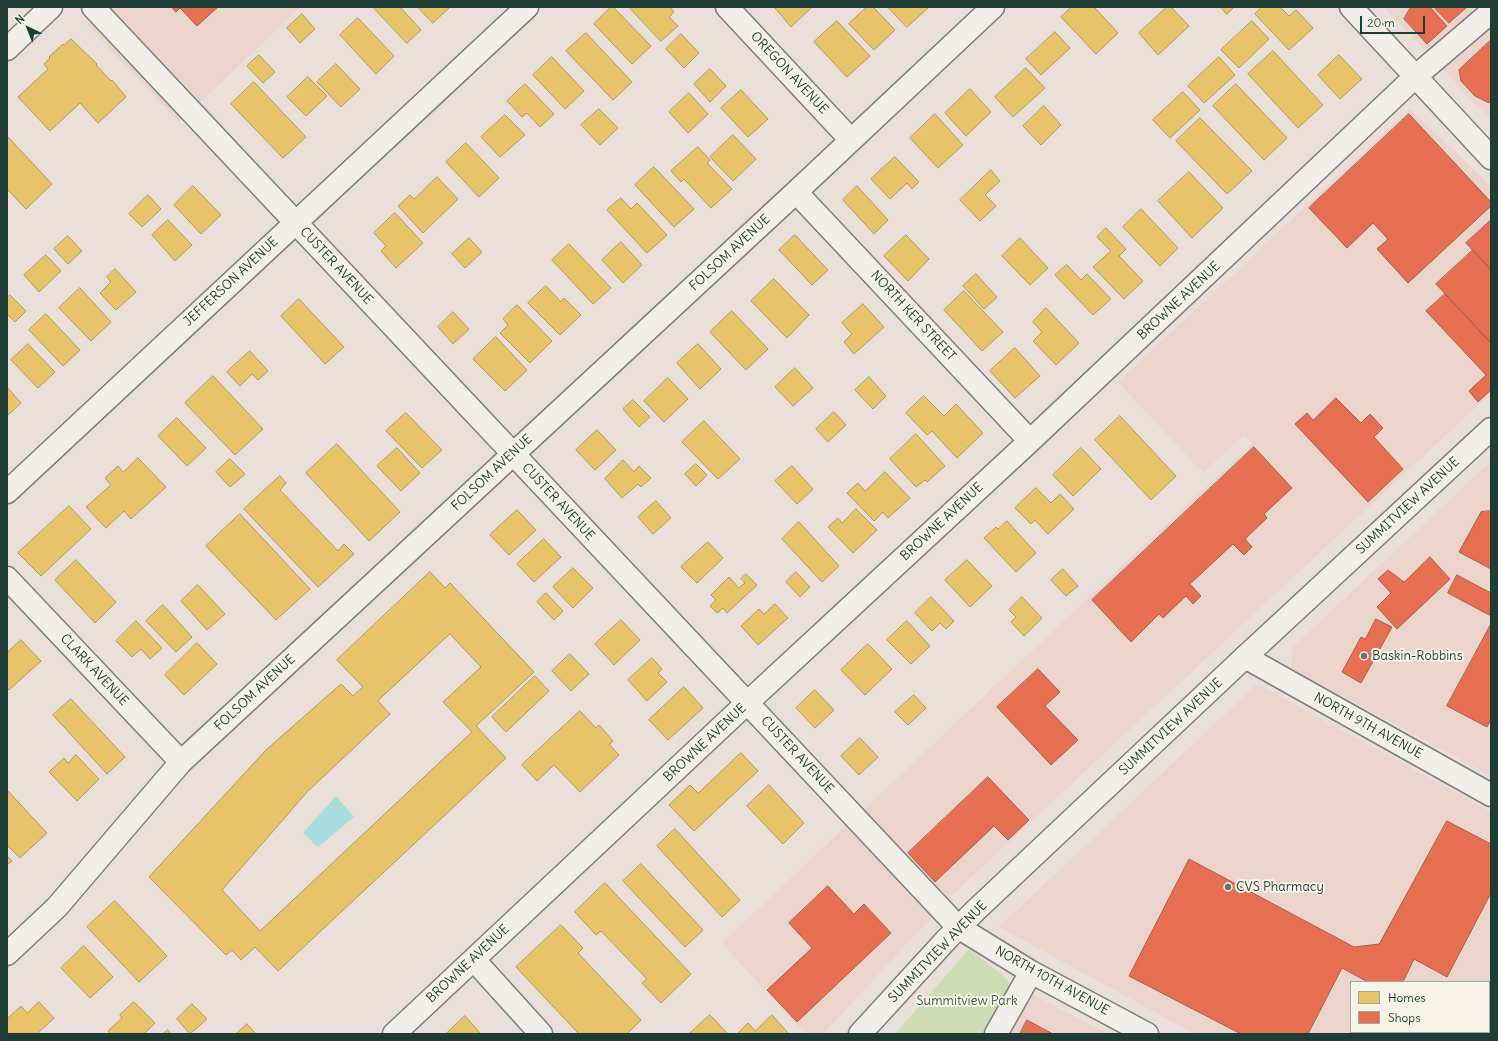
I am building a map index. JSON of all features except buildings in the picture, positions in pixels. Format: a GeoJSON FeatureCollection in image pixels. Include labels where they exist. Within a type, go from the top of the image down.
{"type":"FeatureCollection","features":[{"type":"Feature","properties":{"kind":"street"},"geometry":{"type":"LineString","coordinates":[[7,49],[52,7]]}},
{"type":"Feature","properties":{"kind":"street","name":"CUSTER AVENUE"},"geometry":{"type":"LineString","coordinates":[[93,7],[958,927]]}},
{"type":"Feature","properties":{"kind":"street","name":"JEFFERSON AVENUE"},"geometry":{"type":"LineString","coordinates":[[7,492],[527,7]]}},
{"type":"Feature","properties":{"kind":"street","name":"OREGON AVENUE"},"geometry":{"type":"LineString","coordinates":[[728,7],[851,140]]}},
{"type":"Feature","properties":{"kind":"street","name":"FOLSOM AVENUE"},"geometry":{"type":"LineString","coordinates":[[7,954],[57,908],[181,762],[796,192],[993,7]]}},
{"type":"Feature","properties":{"kind":"street"},"geometry":{"type":"LineString","coordinates":[[1351,7],[1416,76],[1489,148]]}},
{"type":"Feature","properties":{"kind":"street","name":"BROWNE AVENUE"},"geometry":{"type":"LineString","coordinates":[[394,1034],[747,703],[1030,441],[1416,76],[1491,12]]}},
{"type":"Feature","properties":{"kind":"street","name":"NORTH KER STREET"},"geometry":{"type":"LineString","coordinates":[[796,192],[1030,441]]}},
{"type":"Feature","properties":{"kind":"street","name":"SUMMITVIEW AVENUE"},"geometry":{"type":"LineString","coordinates":[[860,1034],[958,927],[1245,657],[1491,429]]}},
{"type":"Feature","properties":{"kind":"street","name":"CLARK AVENUE"},"geometry":{"type":"LineString","coordinates":[[7,578],[181,762]]}},
{"type":"Feature","properties":{"kind":"street","name":"NORTH 9TH AVENUE"},"geometry":{"type":"LineString","coordinates":[[1245,657],[1491,795]]}},
{"type":"Feature","properties":{"kind":"street","name":"NORTH 10TH AVENUE"},"geometry":{"type":"LineString","coordinates":[[958,927],[1031,972],[1147,1034]]}},
{"type":"Feature","properties":{"kind":"street"},"geometry":{"type":"LineString","coordinates":[[474,960],[541,1034]]}},
{"type":"Feature","properties":{"kind":"street"},"geometry":{"type":"LineString","coordinates":[[996,1034],[1031,972]]}},
{"type":"Feature","properties":{"kind":"shaded area"},"geometry":{"type":"Polygon","coordinates":[[[102,7],[301,7],[179,122],[85,23],[102,7]]]}},
{"type":"Feature","properties":{"kind":"shaded area"},"geometry":{"type":"Polygon","coordinates":[[[1384,7],[1491,7],[1491,120],[1384,7]]]}},
{"type":"Feature","properties":{"kind":"shaded area"},"geometry":{"type":"Polygon","coordinates":[[[1410,109],[1491,186],[1491,393],[951,896],[823,1034],[805,1034],[722,943],[1252,444],[1244,435],[1203,473],[1118,382],[1410,109]]]}},
{"type":"Feature","properties":{"kind":"shaded area"},"geometry":{"type":"Polygon","coordinates":[[[1491,461],[1491,776],[1291,668],[1293,647],[1491,461]]]}},
{"type":"Feature","properties":{"kind":"shaded area"},"geometry":{"type":"Polygon","coordinates":[[[1257,684],[1491,812],[1491,1034],[1195,1034],[999,927],[1257,684]]]}},
{"type":"Feature","properties":{"kind":"shaded area"},"geometry":{"type":"Polygon","coordinates":[[[1031,994],[1108,1034],[1010,1034],[1031,994]]]}},
{"type":"Feature","properties":{"kind":"green space","name":"Summitview Park"},"geometry":{"type":"Polygon","coordinates":[[[969,949],[1006,978],[1012,987],[986,1034],[895,1034],[969,949]]]}},
{"type":"Feature","properties":{"kind":"water"},"geometry":{"type":"Polygon","coordinates":[[[336,796],[354,817],[318,847],[303,833],[336,796]]]}},
{"type":"Feature","properties":{"kind":"place","name":"Baskin-Robbins"},"geometry":{"type":"Point","coordinates":[1364,656]}},
{"type":"Feature","properties":{"kind":"place","name":"CVS Pharmacy"},"geometry":{"type":"Point","coordinates":[1228,887]}}]}
